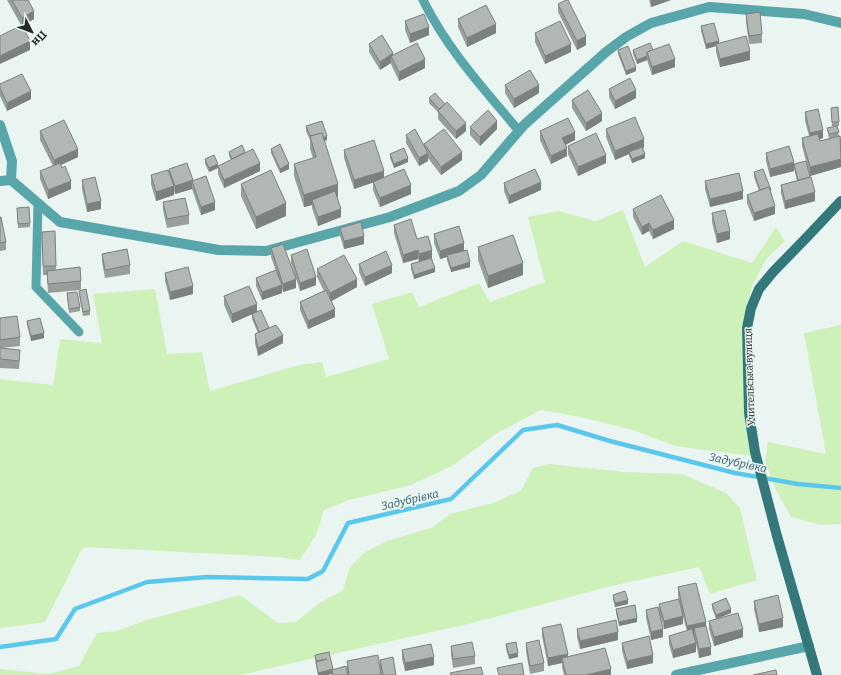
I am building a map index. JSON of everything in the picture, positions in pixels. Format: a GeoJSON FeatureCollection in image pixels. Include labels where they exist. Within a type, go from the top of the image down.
{"type":"FeatureCollection","features":[{"type":"Feature","properties":{"kind":"main road","name":"Учительська вулиця"},"geometry":{"type":"LineString","coordinates":[[817,675],[777,536],[755,452],[749,413],[747,328],[751,308],[759,289],[773,272],[841,201]]}},
{"type":"Feature","properties":{"kind":"street"},"geometry":{"type":"LineString","coordinates":[[0,181],[11,180],[60,222],[219,250],[266,251],[390,216],[459,191],[481,175],[519,131],[606,52],[626,37],[651,23],[709,3],[804,14],[841,23]]}},
{"type":"Feature","properties":{"kind":"street"},"geometry":{"type":"LineString","coordinates":[[0,125],[12,161],[11,180]]}},
{"type":"Feature","properties":{"kind":"street"},"geometry":{"type":"LineString","coordinates":[[676,675],[809,646]]}},
{"type":"Feature","properties":{"kind":"lane"},"geometry":{"type":"LineString","coordinates":[[423,0],[432,19],[449,46],[519,131]]}},
{"type":"Feature","properties":{"kind":"lane"},"geometry":{"type":"LineString","coordinates":[[38,203],[36,287],[79,332]]}},
{"type":"Feature","properties":{"kind":"green space"},"geometry":{"type":"Polygon","coordinates":[[[623,210],[645,267],[683,241],[752,263],[776,227],[785,241],[767,258],[753,284],[745,309],[744,356],[751,456],[675,446],[630,429],[580,417],[541,410],[497,433],[452,466],[411,485],[349,500],[324,510],[316,535],[300,560],[278,557],[83,547],[45,622],[0,628],[0,379],[53,385],[60,339],[102,343],[93,294],[155,289],[167,354],[202,352],[210,391],[299,365],[322,362],[326,377],[389,359],[372,304],[412,292],[419,307],[479,283],[490,302],[545,282],[528,217],[558,211],[596,221],[623,210]]]}},
{"type":"Feature","properties":{"kind":"green space"},"geometry":{"type":"Polygon","coordinates":[[[841,325],[841,524],[822,525],[791,517],[777,492],[765,462],[768,442],[826,454],[804,333],[841,325]]]}},
{"type":"Feature","properties":{"kind":"green space"},"geometry":{"type":"Polygon","coordinates":[[[550,464],[624,472],[682,474],[726,493],[740,508],[757,580],[710,594],[699,567],[611,586],[472,623],[240,675],[0,675],[0,669],[48,674],[79,666],[97,633],[117,631],[147,620],[240,595],[278,623],[296,622],[318,604],[343,590],[350,567],[365,552],[387,541],[431,528],[450,514],[493,503],[521,491],[533,468],[550,464]]]}},
{"type":"Feature","properties":{"kind":"building"},"geometry":{"type":"Polygon","coordinates":[[[12,0],[28,0],[34,11],[22,18],[12,0]]]}},
{"type":"Feature","properties":{"kind":"building"},"geometry":{"type":"Polygon","coordinates":[[[568,0],[586,36],[577,41],[558,4],[568,0]]]}},
{"type":"Feature","properties":{"kind":"building"},"geometry":{"type":"Polygon","coordinates":[[[486,5],[496,24],[467,38],[458,19],[486,5]]]}},
{"type":"Feature","properties":{"kind":"building"},"geometry":{"type":"Polygon","coordinates":[[[760,12],[762,34],[749,36],[746,14],[760,12]]]}},
{"type":"Feature","properties":{"kind":"building"},"geometry":{"type":"Polygon","coordinates":[[[424,14],[429,27],[410,34],[405,21],[424,14]]]}},
{"type":"Feature","properties":{"kind":"building"},"geometry":{"type":"Polygon","coordinates":[[[560,21],[571,44],[545,56],[535,33],[560,21]]]}},
{"type":"Feature","properties":{"kind":"building"},"geometry":{"type":"Polygon","coordinates":[[[714,23],[719,41],[706,44],[701,26],[714,23]]]}},
{"type":"Feature","properties":{"kind":"building"},"geometry":{"type":"Polygon","coordinates":[[[22,25],[30,41],[0,56],[0,36],[22,25]]]}},
{"type":"Feature","properties":{"kind":"building"},"geometry":{"type":"Polygon","coordinates":[[[382,35],[393,53],[380,62],[369,44],[382,35]]]}},
{"type":"Feature","properties":{"kind":"building"},"geometry":{"type":"Polygon","coordinates":[[[746,36],[750,51],[720,59],[716,44],[746,36]]]}},
{"type":"Feature","properties":{"kind":"building"},"geometry":{"type":"Polygon","coordinates":[[[417,43],[425,59],[399,72],[391,56],[417,43]]]}},
{"type":"Feature","properties":{"kind":"building"},"geometry":{"type":"Polygon","coordinates":[[[650,43],[653,50],[647,52],[647,56],[637,60],[633,50],[650,43]]]}},
{"type":"Feature","properties":{"kind":"building"},"geometry":{"type":"Polygon","coordinates":[[[669,44],[675,59],[652,67],[647,52],[669,44]]]}},
{"type":"Feature","properties":{"kind":"building"},"geometry":{"type":"Polygon","coordinates":[[[628,46],[636,67],[626,71],[618,50],[628,46]]]}},
{"type":"Feature","properties":{"kind":"building"},"geometry":{"type":"Polygon","coordinates":[[[530,70],[539,85],[514,99],[505,85],[530,70]]]}},
{"type":"Feature","properties":{"kind":"building"},"geometry":{"type":"Polygon","coordinates":[[[22,74],[31,91],[7,103],[0,88],[0,84],[22,74]]]}},
{"type":"Feature","properties":{"kind":"building"},"geometry":{"type":"Polygon","coordinates":[[[630,78],[636,90],[615,101],[609,89],[630,78]]]}},
{"type":"Feature","properties":{"kind":"building"},"geometry":{"type":"Polygon","coordinates":[[[588,90],[602,113],[586,123],[572,100],[588,90]]]}},
{"type":"Feature","properties":{"kind":"building"},"geometry":{"type":"Polygon","coordinates":[[[435,93],[445,104],[439,109],[429,98],[435,93]]]}},
{"type":"Feature","properties":{"kind":"building"},"geometry":{"type":"Polygon","coordinates":[[[447,102],[466,123],[456,131],[438,111],[447,102]]]}},
{"type":"Feature","properties":{"kind":"building"},"geometry":{"type":"Polygon","coordinates":[[[838,107],[839,122],[832,122],[831,108],[838,107]]]}},
{"type":"Feature","properties":{"kind":"building"},"geometry":{"type":"Polygon","coordinates":[[[818,109],[823,130],[810,133],[805,112],[818,109]]]}},
{"type":"Feature","properties":{"kind":"building"},"geometry":{"type":"Polygon","coordinates":[[[488,110],[497,121],[480,137],[470,127],[488,110]]]}},
{"type":"Feature","properties":{"kind":"building"},"geometry":{"type":"Polygon","coordinates":[[[635,117],[644,139],[615,151],[606,129],[635,117]]]}},
{"type":"Feature","properties":{"kind":"building"},"geometry":{"type":"Polygon","coordinates":[[[568,118],[575,132],[562,138],[567,148],[551,156],[540,131],[568,118]]]}},
{"type":"Feature","properties":{"kind":"building"},"geometry":{"type":"Polygon","coordinates":[[[64,120],[78,149],[54,160],[40,131],[64,120]]]}},
{"type":"Feature","properties":{"kind":"building"},"geometry":{"type":"Polygon","coordinates":[[[322,121],[327,136],[323,138],[322,133],[310,136],[306,126],[322,121]]]}},
{"type":"Feature","properties":{"kind":"building"},"geometry":{"type":"Polygon","coordinates":[[[837,126],[839,132],[829,134],[827,128],[837,126]]]}},
{"type":"Feature","properties":{"kind":"building"},"geometry":{"type":"Polygon","coordinates":[[[415,129],[428,153],[419,158],[406,135],[415,129]]]}},
{"type":"Feature","properties":{"kind":"building"},"geometry":{"type":"Polygon","coordinates":[[[444,129],[462,152],[441,167],[424,144],[444,129]]]}},
{"type":"Feature","properties":{"kind":"building"},"geometry":{"type":"Polygon","coordinates":[[[322,133],[338,184],[304,195],[294,164],[316,157],[310,136],[322,133]]]}},
{"type":"Feature","properties":{"kind":"building"},"geometry":{"type":"Polygon","coordinates":[[[596,133],[606,155],[578,167],[568,146],[596,133]]]}},
{"type":"Feature","properties":{"kind":"building"},"geometry":{"type":"Polygon","coordinates":[[[818,134],[820,141],[840,136],[841,159],[810,167],[802,138],[818,134]]]}},
{"type":"Feature","properties":{"kind":"building"},"geometry":{"type":"Polygon","coordinates":[[[374,140],[384,171],[354,180],[344,150],[374,140]]]}},
{"type":"Feature","properties":{"kind":"building"},"geometry":{"type":"Polygon","coordinates":[[[280,144],[289,164],[280,169],[271,149],[280,144]]]}},
{"type":"Feature","properties":{"kind":"building"},"geometry":{"type":"Polygon","coordinates":[[[242,145],[245,152],[232,159],[229,152],[242,145]]]}},
{"type":"Feature","properties":{"kind":"building"},"geometry":{"type":"Polygon","coordinates":[[[789,146],[794,162],[770,169],[766,153],[789,146]]]}},
{"type":"Feature","properties":{"kind":"building"},"geometry":{"type":"Polygon","coordinates":[[[642,147],[645,154],[632,159],[629,152],[642,147]]]}},
{"type":"Feature","properties":{"kind":"building"},"geometry":{"type":"Polygon","coordinates":[[[404,148],[408,158],[394,164],[390,154],[404,148]]]}},
{"type":"Feature","properties":{"kind":"building"},"geometry":{"type":"Polygon","coordinates":[[[253,149],[260,163],[224,180],[218,166],[253,149]]]}},
{"type":"Feature","properties":{"kind":"building"},"geometry":{"type":"Polygon","coordinates":[[[214,155],[218,164],[209,168],[205,159],[214,155]]]}},
{"type":"Feature","properties":{"kind":"building"},"geometry":{"type":"Polygon","coordinates":[[[806,161],[810,177],[798,180],[794,164],[806,161]]]}},
{"type":"Feature","properties":{"kind":"building"},"geometry":{"type":"Polygon","coordinates":[[[60,163],[62,168],[65,166],[71,181],[48,190],[40,171],[60,163]]]}},
{"type":"Feature","properties":{"kind":"building"},"geometry":{"type":"Polygon","coordinates":[[[187,163],[193,180],[175,186],[169,169],[187,163]]]}},
{"type":"Feature","properties":{"kind":"building"},"geometry":{"type":"Polygon","coordinates":[[[404,169],[411,185],[380,198],[373,182],[404,169]]]}},
{"type":"Feature","properties":{"kind":"building"},"geometry":{"type":"Polygon","coordinates":[[[535,169],[541,182],[509,196],[504,183],[535,169]]]}},
{"type":"Feature","properties":{"kind":"building"},"geometry":{"type":"Polygon","coordinates":[[[763,169],[771,190],[769,187],[760,190],[754,172],[763,169]]]}},
{"type":"Feature","properties":{"kind":"building"},"geometry":{"type":"Polygon","coordinates":[[[168,170],[174,186],[156,192],[151,175],[168,170]]]}},
{"type":"Feature","properties":{"kind":"building"},"geometry":{"type":"Polygon","coordinates":[[[271,170],[286,203],[256,217],[241,184],[271,170]]]}},
{"type":"Feature","properties":{"kind":"building"},"geometry":{"type":"Polygon","coordinates":[[[739,173],[743,191],[710,199],[705,181],[739,173]]]}},
{"type":"Feature","properties":{"kind":"building"},"geometry":{"type":"Polygon","coordinates":[[[206,176],[215,202],[201,207],[192,181],[206,176]]]}},
{"type":"Feature","properties":{"kind":"building"},"geometry":{"type":"Polygon","coordinates":[[[95,177],[101,201],[87,204],[82,180],[95,177]]]}},
{"type":"Feature","properties":{"kind":"building"},"geometry":{"type":"Polygon","coordinates":[[[811,177],[815,192],[785,201],[781,185],[811,177]]]}},
{"type":"Feature","properties":{"kind":"building"},"geometry":{"type":"Polygon","coordinates":[[[769,187],[775,206],[754,213],[747,195],[769,187]]]}},
{"type":"Feature","properties":{"kind":"building"},"geometry":{"type":"Polygon","coordinates":[[[335,191],[341,209],[318,217],[312,200],[335,191]]]}},
{"type":"Feature","properties":{"kind":"building"},"geometry":{"type":"Polygon","coordinates":[[[661,195],[674,220],[653,230],[649,223],[642,227],[633,209],[661,195]]]}},
{"type":"Feature","properties":{"kind":"building"},"geometry":{"type":"Polygon","coordinates":[[[185,198],[189,215],[167,219],[163,202],[185,198]]]}},
{"type":"Feature","properties":{"kind":"building"},"geometry":{"type":"Polygon","coordinates":[[[29,207],[30,223],[18,224],[17,208],[29,207]]]}},
{"type":"Feature","properties":{"kind":"building"},"geometry":{"type":"Polygon","coordinates":[[[725,210],[730,231],[717,234],[712,213],[725,210]]]}},
{"type":"Feature","properties":{"kind":"building"},"geometry":{"type":"Polygon","coordinates":[[[0,217],[6,242],[0,243],[0,217]]]}},
{"type":"Feature","properties":{"kind":"building"},"geometry":{"type":"Polygon","coordinates":[[[411,219],[417,239],[428,236],[432,250],[419,254],[418,250],[403,255],[394,225],[411,219]]]}},
{"type":"Feature","properties":{"kind":"building"},"geometry":{"type":"Polygon","coordinates":[[[361,222],[364,236],[344,241],[340,228],[361,222]]]}},
{"type":"Feature","properties":{"kind":"building"},"geometry":{"type":"Polygon","coordinates":[[[459,226],[464,243],[440,251],[434,234],[459,226]]]}},
{"type":"Feature","properties":{"kind":"building"},"geometry":{"type":"Polygon","coordinates":[[[55,231],[56,266],[43,266],[42,232],[55,231]]]}},
{"type":"Feature","properties":{"kind":"building"},"geometry":{"type":"Polygon","coordinates":[[[513,235],[523,263],[488,276],[478,247],[513,235]]]}},
{"type":"Feature","properties":{"kind":"building"},"geometry":{"type":"Polygon","coordinates":[[[283,244],[296,279],[283,284],[271,248],[283,244]]]}},
{"type":"Feature","properties":{"kind":"building"},"geometry":{"type":"Polygon","coordinates":[[[127,249],[130,265],[105,270],[102,254],[127,249]]]}},
{"type":"Feature","properties":{"kind":"building"},"geometry":{"type":"Polygon","coordinates":[[[307,249],[316,277],[300,283],[291,255],[307,249]]]}},
{"type":"Feature","properties":{"kind":"building"},"geometry":{"type":"Polygon","coordinates":[[[467,250],[470,262],[451,268],[447,255],[467,250]]]}},
{"type":"Feature","properties":{"kind":"building"},"geometry":{"type":"Polygon","coordinates":[[[386,251],[392,265],[365,277],[359,264],[386,251]]]}},
{"type":"Feature","properties":{"kind":"building"},"geometry":{"type":"Polygon","coordinates":[[[344,255],[357,279],[330,293],[317,269],[344,255]]]}},
{"type":"Feature","properties":{"kind":"building"},"geometry":{"type":"Polygon","coordinates":[[[431,258],[435,268],[414,275],[411,264],[431,258]]]}},
{"type":"Feature","properties":{"kind":"building"},"geometry":{"type":"Polygon","coordinates":[[[80,267],[81,281],[48,284],[47,271],[80,267]]]}},
{"type":"Feature","properties":{"kind":"building"},"geometry":{"type":"Polygon","coordinates":[[[188,267],[193,286],[170,292],[165,273],[188,267]]]}},
{"type":"Feature","properties":{"kind":"building"},"geometry":{"type":"Polygon","coordinates":[[[276,270],[282,285],[262,292],[256,278],[276,270]]]}},
{"type":"Feature","properties":{"kind":"building"},"geometry":{"type":"Polygon","coordinates":[[[249,286],[257,304],[232,314],[224,296],[249,286]]]}},
{"type":"Feature","properties":{"kind":"building"},"geometry":{"type":"Polygon","coordinates":[[[86,289],[90,310],[83,312],[79,291],[86,289]]]}},
{"type":"Feature","properties":{"kind":"building"},"geometry":{"type":"Polygon","coordinates":[[[326,290],[335,309],[308,321],[300,302],[326,290]]]}},
{"type":"Feature","properties":{"kind":"building"},"geometry":{"type":"Polygon","coordinates":[[[77,292],[80,307],[69,309],[67,293],[77,292]]]}},
{"type":"Feature","properties":{"kind":"building"},"geometry":{"type":"Polygon","coordinates":[[[261,310],[269,328],[259,332],[252,314],[261,310]]]}},
{"type":"Feature","properties":{"kind":"building"},"geometry":{"type":"Polygon","coordinates":[[[17,316],[20,337],[0,340],[0,318],[17,316]]]}},
{"type":"Feature","properties":{"kind":"building"},"geometry":{"type":"Polygon","coordinates":[[[40,318],[44,333],[31,336],[27,321],[40,318]]]}},
{"type":"Feature","properties":{"kind":"building"},"geometry":{"type":"Polygon","coordinates":[[[276,325],[283,335],[258,348],[255,334],[276,325]]]}},
{"type":"Feature","properties":{"kind":"building"},"geometry":{"type":"Polygon","coordinates":[[[0,348],[20,350],[19,361],[0,359],[0,348]]]}},
{"type":"Feature","properties":{"kind":"building"},"geometry":{"type":"Polygon","coordinates":[[[696,583],[706,622],[687,626],[678,587],[696,583]]]}},
{"type":"Feature","properties":{"kind":"building"},"geometry":{"type":"Polygon","coordinates":[[[625,591],[628,600],[615,603],[613,595],[625,591]]]}},
{"type":"Feature","properties":{"kind":"building"},"geometry":{"type":"Polygon","coordinates":[[[778,595],[783,618],[759,624],[754,601],[778,595]]]}},
{"type":"Feature","properties":{"kind":"building"},"geometry":{"type":"Polygon","coordinates":[[[726,598],[731,609],[716,615],[712,604],[726,598]]]}},
{"type":"Feature","properties":{"kind":"building"},"geometry":{"type":"Polygon","coordinates":[[[679,599],[683,616],[664,621],[659,604],[679,599]]]}},
{"type":"Feature","properties":{"kind":"building"},"geometry":{"type":"Polygon","coordinates":[[[635,605],[637,618],[619,622],[616,609],[635,605]]]}},
{"type":"Feature","properties":{"kind":"building"},"geometry":{"type":"Polygon","coordinates":[[[658,607],[663,629],[651,632],[646,610],[658,607]]]}},
{"type":"Feature","properties":{"kind":"building"},"geometry":{"type":"Polygon","coordinates":[[[738,613],[743,629],[714,637],[709,621],[738,613]]]}},
{"type":"Feature","properties":{"kind":"building"},"geometry":{"type":"Polygon","coordinates":[[[616,620],[618,632],[580,641],[577,629],[616,620]]]}},
{"type":"Feature","properties":{"kind":"building"},"geometry":{"type":"Polygon","coordinates":[[[561,624],[568,654],[548,658],[542,628],[561,624]]]}},
{"type":"Feature","properties":{"kind":"building"},"geometry":{"type":"Polygon","coordinates":[[[706,626],[711,647],[699,649],[694,628],[706,626]]]}},
{"type":"Feature","properties":{"kind":"building"},"geometry":{"type":"Polygon","coordinates":[[[692,629],[696,643],[673,650],[669,636],[692,629]]]}},
{"type":"Feature","properties":{"kind":"building"},"geometry":{"type":"Polygon","coordinates":[[[649,636],[653,655],[627,661],[622,643],[649,636]]]}},
{"type":"Feature","properties":{"kind":"building"},"geometry":{"type":"Polygon","coordinates":[[[539,640],[544,663],[530,666],[526,643],[539,640]]]}},
{"type":"Feature","properties":{"kind":"building"},"geometry":{"type":"Polygon","coordinates":[[[472,642],[475,656],[453,659],[451,646],[472,642]]]}},
{"type":"Feature","properties":{"kind":"building"},"geometry":{"type":"Polygon","coordinates":[[[516,642],[518,653],[509,655],[506,644],[516,642]]]}},
{"type":"Feature","properties":{"kind":"building"},"geometry":{"type":"Polygon","coordinates":[[[431,644],[434,657],[405,663],[402,650],[431,644]]]}},
{"type":"Feature","properties":{"kind":"building"},"geometry":{"type":"Polygon","coordinates":[[[605,648],[611,669],[586,675],[566,675],[562,658],[605,648]]]}},
{"type":"Feature","properties":{"kind":"building"},"geometry":{"type":"Polygon","coordinates":[[[329,652],[333,669],[318,673],[316,662],[327,659],[316,661],[315,655],[329,652]]]}},
{"type":"Feature","properties":{"kind":"building"},"geometry":{"type":"Polygon","coordinates":[[[378,655],[381,675],[349,675],[347,661],[378,655]]]}},
{"type":"Feature","properties":{"kind":"building"},"geometry":{"type":"Polygon","coordinates":[[[393,657],[396,675],[383,675],[380,660],[393,657]]]}},
{"type":"Feature","properties":{"kind":"building"},"geometry":{"type":"Polygon","coordinates":[[[522,663],[524,675],[499,675],[497,668],[522,663]]]}},
{"type":"Feature","properties":{"kind":"building"},"geometry":{"type":"Polygon","coordinates":[[[346,666],[348,675],[333,675],[332,670],[346,666]]]}},
{"type":"Feature","properties":{"kind":"building"},"geometry":{"type":"Polygon","coordinates":[[[481,667],[483,675],[451,675],[450,673],[481,667]]]}},
{"type":"Feature","properties":{"kind":"building"},"geometry":{"type":"Polygon","coordinates":[[[776,670],[777,675],[753,675],[776,670]]]}},
{"type":"Feature","properties":{"kind":"waterway","name":"Задубрівка"},"geometry":{"type":"LineString","coordinates":[[0,647],[56,639],[75,609],[147,582],[207,577],[308,579],[323,571],[348,523],[451,499],[523,430],[557,425],[610,441],[735,473],[798,484],[841,488]]}}]}
